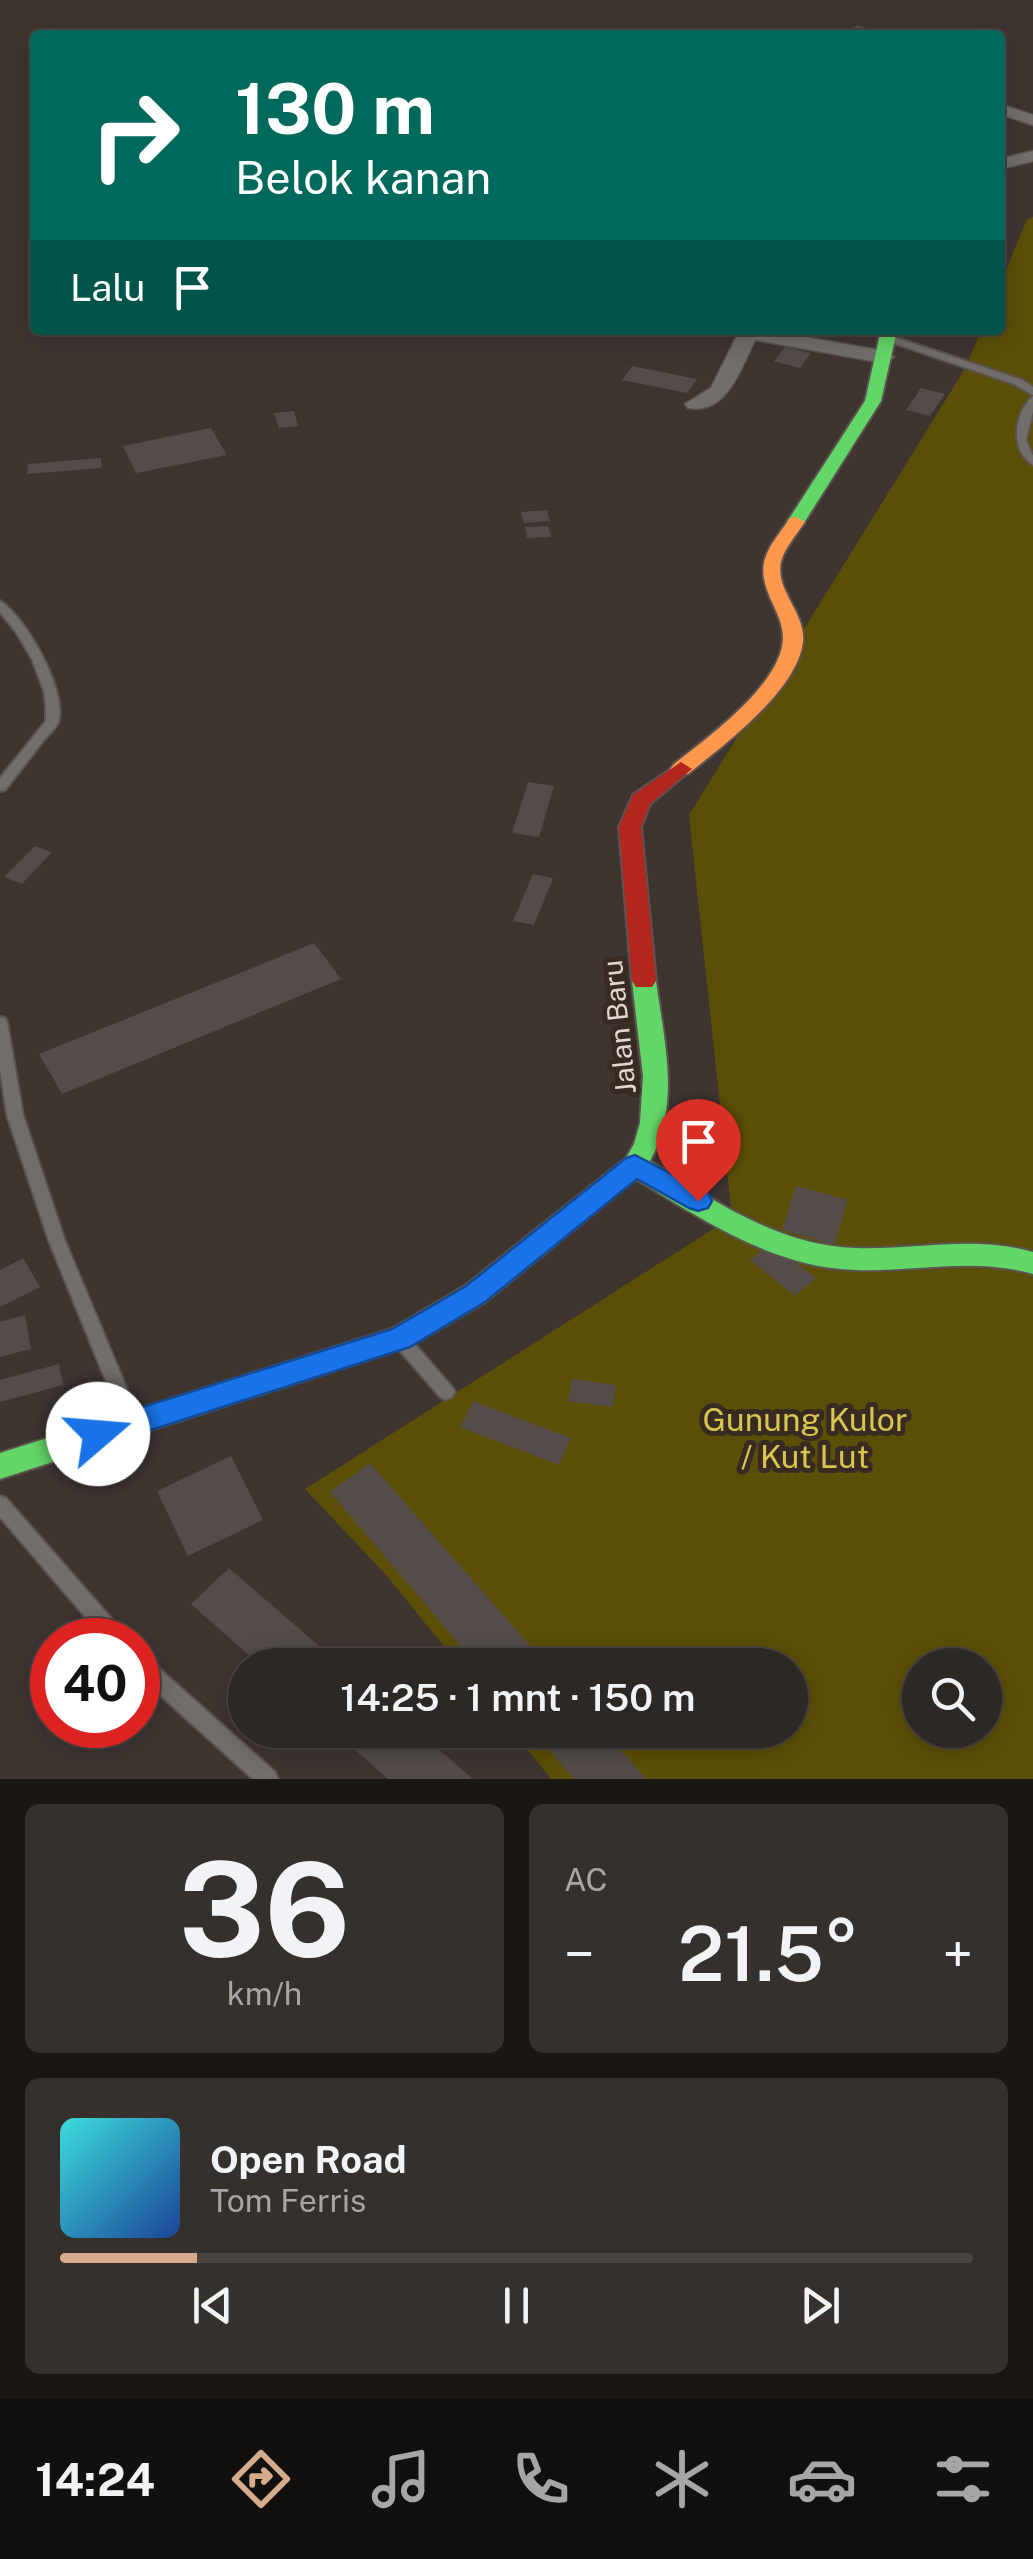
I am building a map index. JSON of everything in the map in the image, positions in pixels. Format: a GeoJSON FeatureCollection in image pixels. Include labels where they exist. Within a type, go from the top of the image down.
{"type":"FeatureCollection","features":[{"type":"Feature","properties":{"kind":"street"},"geometry":{"type":"LineString","coordinates":[[1005,111],[1033,120]]}},
{"type":"Feature","properties":{"kind":"street"},"geometry":{"type":"LineString","coordinates":[[1005,163],[1033,156]]}},
{"type":"Feature","properties":{"kind":"street"},"geometry":{"type":"LineString","coordinates":[[694,404],[719,392],[748,335]]}},
{"type":"Feature","properties":{"kind":"street"},"geometry":{"type":"LineString","coordinates":[[795,335],[887,341]]}},
{"type":"Feature","properties":{"kind":"street","name":"Jalan Baru"},"geometry":{"type":"LineString","coordinates":[[0,1466],[400,1338],[475,1294],[635,1165],[648,1147],[657,1104],[630,822],[639,802],[722,735],[786,664],[794,638],[791,617],[772,578],[772,560],[861,424],[873,401],[887,341]]}},
{"type":"Feature","properties":{"kind":"street"},"geometry":{"type":"LineString","coordinates":[[635,1165],[762,1236],[807,1253],[875,1259],[995,1248],[1033,1262]]}},
{"type":"Feature","properties":{"kind":"lane"},"geometry":{"type":"LineString","coordinates":[[887,341],[1018,382],[1033,396],[1020,434],[1021,448],[1033,462]]}},
{"type":"Feature","properties":{"kind":"lane"},"geometry":{"type":"LineString","coordinates":[[0,605],[29,644],[54,696],[52,722],[0,786]]}},
{"type":"Feature","properties":{"kind":"lane"},"geometry":{"type":"LineString","coordinates":[[0,1022],[15,1116],[57,1242],[131,1422]]}},
{"type":"Feature","properties":{"kind":"lane"},"geometry":{"type":"LineString","coordinates":[[400,1338],[446,1392]]}},
{"type":"Feature","properties":{"kind":"lane"},"geometry":{"type":"LineString","coordinates":[[0,1504],[97,1618]]}},
{"type":"Feature","properties":{"kind":"lane"},"geometry":{"type":"LineString","coordinates":[[160,1683],[268,1779]]}},
{"type":"Feature","properties":{"kind":"green space","name":"Gunung Kulor / Kut Lut"},"geometry":{"type":"Polygon","coordinates":[[[1033,217],[1033,1779],[551,1779],[526,1748],[808,1748],[808,1648],[445,1648],[387,1576],[305,1489],[732,1217],[689,815],[966,367],[979,335],[1005,335],[1005,273],[1027,219],[1033,217]]]}},
{"type":"Feature","properties":{"kind":"building"},"geometry":{"type":"Polygon","coordinates":[[[858,25],[872,30],[847,30],[858,25]]]}},
{"type":"Feature","properties":{"kind":"building"},"geometry":{"type":"Polygon","coordinates":[[[785,347],[811,353],[800,368],[774,361],[785,347]]]}},
{"type":"Feature","properties":{"kind":"building"},"geometry":{"type":"Polygon","coordinates":[[[632,366],[697,379],[687,393],[622,380],[632,366]]]}},
{"type":"Feature","properties":{"kind":"building"},"geometry":{"type":"Polygon","coordinates":[[[921,388],[945,394],[930,416],[906,410],[921,388]]]}},
{"type":"Feature","properties":{"kind":"building"},"geometry":{"type":"Polygon","coordinates":[[[294,411],[298,426],[279,428],[274,413],[294,411]]]}},
{"type":"Feature","properties":{"kind":"building"},"geometry":{"type":"Polygon","coordinates":[[[211,428],[227,455],[136,473],[123,446],[211,428]]]}},
{"type":"Feature","properties":{"kind":"building"},"geometry":{"type":"Polygon","coordinates":[[[101,458],[101,468],[27,474],[28,464],[101,458]]]}},
{"type":"Feature","properties":{"kind":"building"},"geometry":{"type":"Polygon","coordinates":[[[547,510],[550,521],[524,523],[521,512],[547,510]]]}},
{"type":"Feature","properties":{"kind":"building"},"geometry":{"type":"Polygon","coordinates":[[[548,526],[551,537],[527,538],[525,527],[548,526]]]}},
{"type":"Feature","properties":{"kind":"building"},"geometry":{"type":"Polygon","coordinates":[[[528,782],[554,786],[539,837],[512,833],[528,782]]]}},
{"type":"Feature","properties":{"kind":"building"},"geometry":{"type":"Polygon","coordinates":[[[35,846],[52,852],[22,884],[4,877],[35,846]]]}},
{"type":"Feature","properties":{"kind":"building"},"geometry":{"type":"Polygon","coordinates":[[[533,874],[553,878],[534,925],[513,921],[533,874]]]}},
{"type":"Feature","properties":{"kind":"building"},"geometry":{"type":"Polygon","coordinates":[[[314,943],[341,979],[62,1094],[39,1054],[314,943]]]}},
{"type":"Feature","properties":{"kind":"building"},"geometry":{"type":"Polygon","coordinates":[[[796,1186],[848,1200],[834,1245],[782,1230],[796,1186]]]}},
{"type":"Feature","properties":{"kind":"building"},"geometry":{"type":"Polygon","coordinates":[[[771,1243],[816,1278],[795,1296],[750,1260],[771,1243]]]}},
{"type":"Feature","properties":{"kind":"building"},"geometry":{"type":"Polygon","coordinates":[[[23,1258],[40,1287],[0,1307],[0,1270],[23,1258]]]}},
{"type":"Feature","properties":{"kind":"building"},"geometry":{"type":"Polygon","coordinates":[[[25,1315],[31,1349],[0,1357],[0,1322],[25,1315]]]}},
{"type":"Feature","properties":{"kind":"building"},"geometry":{"type":"Polygon","coordinates":[[[59,1364],[63,1385],[0,1402],[0,1380],[59,1364]]]}},
{"type":"Feature","properties":{"kind":"building"},"geometry":{"type":"Polygon","coordinates":[[[572,1379],[616,1385],[613,1407],[568,1401],[572,1379]]]}},
{"type":"Feature","properties":{"kind":"building"},"geometry":{"type":"Polygon","coordinates":[[[473,1401],[571,1438],[559,1465],[460,1427],[473,1401]]]}},
{"type":"Feature","properties":{"kind":"building"},"geometry":{"type":"Polygon","coordinates":[[[231,1456],[263,1520],[188,1556],[157,1491],[231,1456]]]}},
{"type":"Feature","properties":{"kind":"building"},"geometry":{"type":"Polygon","coordinates":[[[370,1463],[532,1648],[463,1648],[330,1492],[370,1463]]]}},
{"type":"Feature","properties":{"kind":"building"},"geometry":{"type":"Polygon","coordinates":[[[229,1568],[321,1648],[241,1648],[191,1604],[229,1568]]]}},
{"type":"Feature","properties":{"kind":"building"},"geometry":{"type":"Polygon","coordinates":[[[353,1748],[437,1748],[473,1779],[388,1779],[353,1748]]]}},
{"type":"Feature","properties":{"kind":"building"},"geometry":{"type":"Polygon","coordinates":[[[547,1748],[619,1748],[646,1779],[574,1779],[547,1748]]]}},
{"type":"Feature","properties":{"kind":"traffic: fast"},"geometry":{"type":"LineString","coordinates":[[796,522],[873,401],[888,335]]}},
{"type":"Feature","properties":{"kind":"traffic: fast"},"geometry":{"type":"LineString","coordinates":[[0,1466],[400,1338],[475,1294],[635,1165],[646,1145],[653,1123],[656,1076],[644,981]]}},
{"type":"Feature","properties":{"kind":"traffic: fast"},"geometry":{"type":"LineString","coordinates":[[635,1165],[738,1226],[792,1248],[851,1259],[964,1252],[1009,1256],[1033,1263]]}},
{"type":"Feature","properties":{"kind":"traffic: slow"},"geometry":{"type":"LineString","coordinates":[[681,769],[747,712],[788,660],[793,632],[771,572],[776,552],[796,522]]}},
{"type":"Feature","properties":{"kind":"traffic: jam"},"geometry":{"type":"LineString","coordinates":[[644,981],[630,827],[641,800],[681,769]]}},
{"type":"Feature","properties":{"kind":"route"},"geometry":{"type":"LineString","coordinates":[[98,1434],[400,1338],[475,1294],[635,1165],[698,1201]]}}]}
